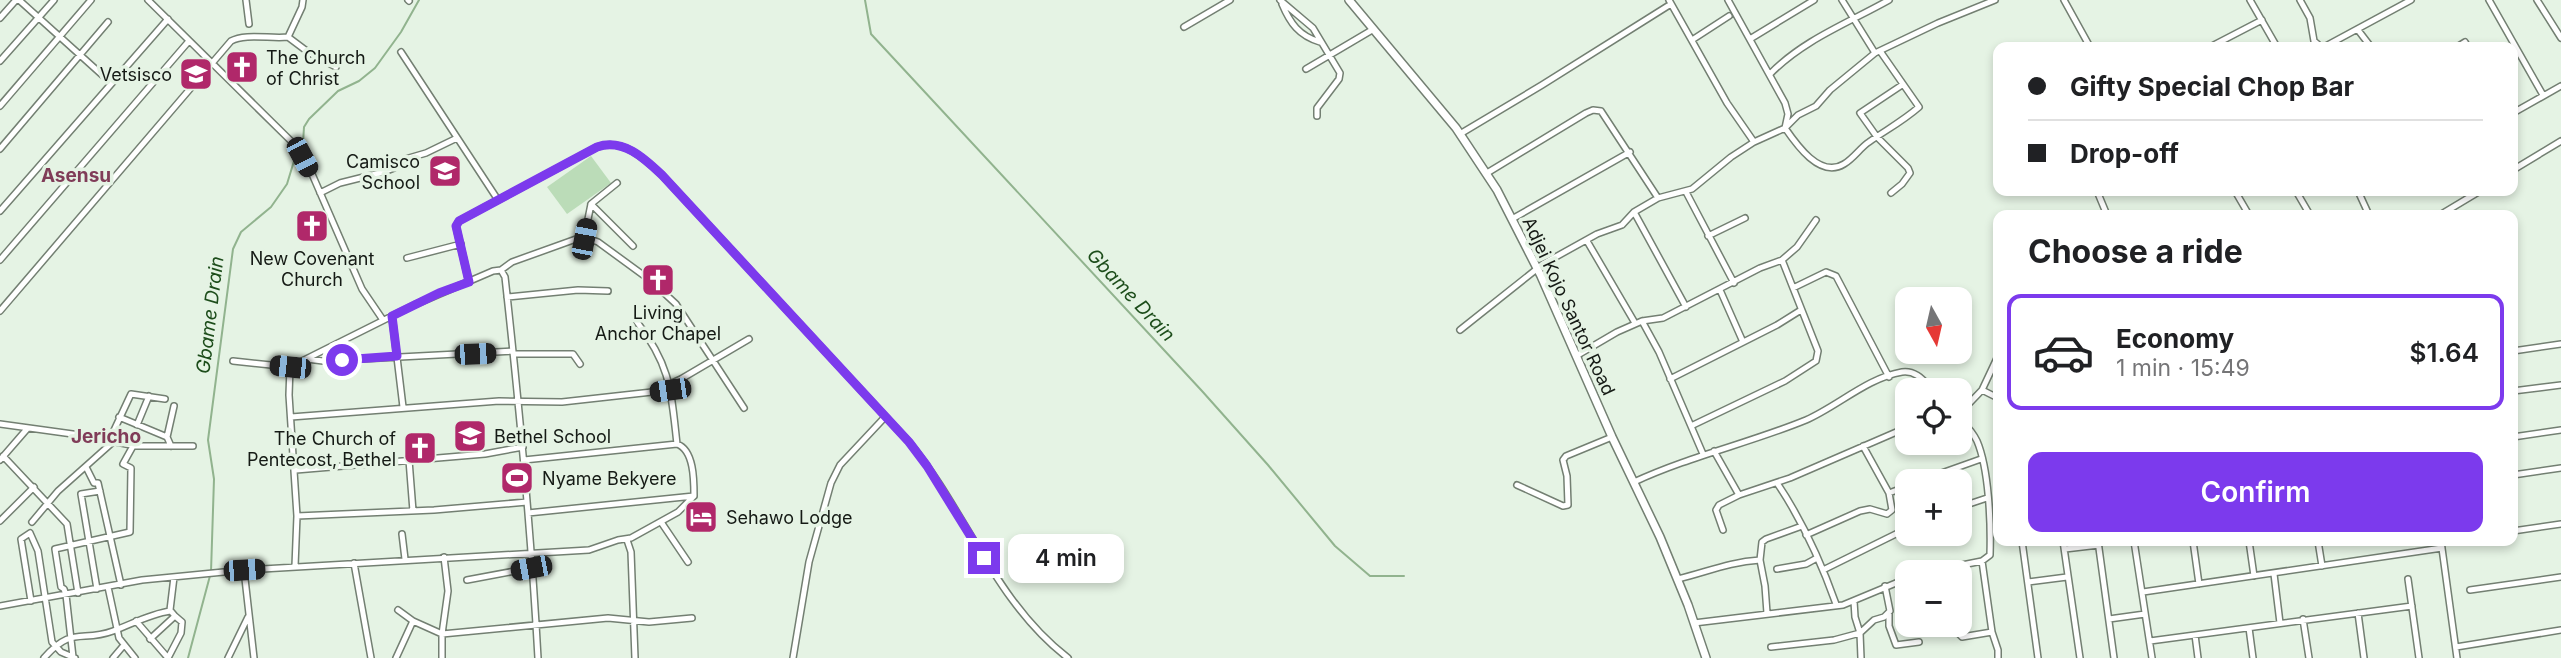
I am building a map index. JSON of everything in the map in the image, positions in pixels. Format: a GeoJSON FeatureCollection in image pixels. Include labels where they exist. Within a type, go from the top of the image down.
{"type":"FeatureCollection","features":[{"type":"Feature","properties":{"kind":"street"},"geometry":{"type":"LineString","coordinates":[[0,18],[18,0],[110,82]]}},
{"type":"Feature","properties":{"kind":"street"},"geometry":{"type":"LineString","coordinates":[[0,61],[54,0]]}},
{"type":"Feature","properties":{"kind":"street"},"geometry":{"type":"LineString","coordinates":[[0,106],[91,0]]}},
{"type":"Feature","properties":{"kind":"street"},"geometry":{"type":"LineString","coordinates":[[148,0],[291,141],[320,193],[362,289],[383,320]]}},
{"type":"Feature","properties":{"kind":"street"},"geometry":{"type":"LineString","coordinates":[[246,0],[249,24]]}},
{"type":"Feature","properties":{"kind":"street"},"geometry":{"type":"LineString","coordinates":[[288,37],[303,0]]}},
{"type":"Feature","properties":{"kind":"street"},"geometry":{"type":"LineString","coordinates":[[1184,27],[1230,0]]}},
{"type":"Feature","properties":{"kind":"street","name":"Adjei Kojo Santor Road"},"geometry":{"type":"LineString","coordinates":[[1349,0],[1460,134],[1487,173],[1512,219],[1537,268],[1678,579],[1706,658]]}},
{"type":"Feature","properties":{"kind":"street"},"geometry":{"type":"LineString","coordinates":[[1750,39],[1814,0]]}},
{"type":"Feature","properties":{"kind":"street"},"geometry":{"type":"LineString","coordinates":[[1732,1],[1785,103],[1788,114],[1785,128],[1798,148],[1812,160],[1834,167],[1845,164],[1919,107],[1842,0]]}},
{"type":"Feature","properties":{"kind":"street"},"geometry":{"type":"LineString","coordinates":[[1770,74],[1788,55],[1836,26],[1889,0]]}},
{"type":"Feature","properties":{"kind":"street"},"geometry":{"type":"LineString","coordinates":[[1460,330],[1537,268],[1622,225],[1634,212],[1658,198],[1686,192],[1754,142],[1785,128],[1798,115],[1816,106],[1830,90],[1877,52],[1995,0]]}},
{"type":"Feature","properties":{"kind":"street"},"geometry":{"type":"LineString","coordinates":[[2064,0],[2087,42]]}},
{"type":"Feature","properties":{"kind":"street"},"geometry":{"type":"LineString","coordinates":[[2250,0],[2274,42]]}},
{"type":"Feature","properties":{"kind":"street"},"geometry":{"type":"LineString","coordinates":[[2300,0],[2310,18],[2315,42]]}},
{"type":"Feature","properties":{"kind":"street"},"geometry":{"type":"LineString","coordinates":[[2333,42],[2412,0]]}},
{"type":"Feature","properties":{"kind":"street"},"geometry":{"type":"LineString","coordinates":[[2489,0],[2511,42]]}},
{"type":"Feature","properties":{"kind":"street"},"geometry":{"type":"LineString","coordinates":[[2537,0],[2561,38]]}},
{"type":"Feature","properties":{"kind":"street"},"geometry":{"type":"LineString","coordinates":[[1281,2],[1317,33],[1340,76],[1317,108],[1317,116]]}},
{"type":"Feature","properties":{"kind":"street"},"geometry":{"type":"LineString","coordinates":[[1281,2],[1289,20],[1302,34],[1320,42]]}},
{"type":"Feature","properties":{"kind":"street"},"geometry":{"type":"LineString","coordinates":[[1460,134],[1542,85],[1670,2],[1727,103],[1754,142]]}},
{"type":"Feature","properties":{"kind":"street"},"geometry":{"type":"LineString","coordinates":[[1692,40],[1729,16]]}},
{"type":"Feature","properties":{"kind":"street"},"geometry":{"type":"LineString","coordinates":[[0,211],[110,82],[168,19]]}},
{"type":"Feature","properties":{"kind":"street"},"geometry":{"type":"LineString","coordinates":[[2220,42],[2262,20]]}},
{"type":"Feature","properties":{"kind":"street"},"geometry":{"type":"LineString","coordinates":[[0,149],[108,22]]}},
{"type":"Feature","properties":{"kind":"street"},"geometry":{"type":"LineString","coordinates":[[1306,69],[1372,30]]}},
{"type":"Feature","properties":{"kind":"street"},"geometry":{"type":"LineString","coordinates":[[2358,30],[2367,42]]}},
{"type":"Feature","properties":{"kind":"street"},"geometry":{"type":"LineString","coordinates":[[0,311],[231,41],[236,38],[288,37],[308,52],[336,66]]}},
{"type":"Feature","properties":{"kind":"street"},"geometry":{"type":"LineString","coordinates":[[0,260],[189,41]]}},
{"type":"Feature","properties":{"kind":"street"},"geometry":{"type":"LineString","coordinates":[[401,52],[498,200]]}},
{"type":"Feature","properties":{"kind":"street"},"geometry":{"type":"LineString","coordinates":[[2518,56],[2543,95]]}},
{"type":"Feature","properties":{"kind":"street"},"geometry":{"type":"LineString","coordinates":[[1891,193],[1910,173],[1877,137],[1860,113],[1902,85]]}},
{"type":"Feature","properties":{"kind":"street"},"geometry":{"type":"LineString","coordinates":[[2518,110],[2561,86]]}},
{"type":"Feature","properties":{"kind":"street"},"geometry":{"type":"LineString","coordinates":[[1487,173],[1593,110],[1601,111],[1658,198]]}},
{"type":"Feature","properties":{"kind":"street"},"geometry":{"type":"LineString","coordinates":[[320,193],[340,183],[384,172],[402,160],[426,153],[457,138]]}},
{"type":"Feature","properties":{"kind":"street"},"geometry":{"type":"LineString","coordinates":[[2518,167],[2561,141]]}},
{"type":"Feature","properties":{"kind":"street"},"geometry":{"type":"LineString","coordinates":[[469,282],[456,223],[603,145],[620,145],[637,153],[662,175],[927,466],[981,554],[1023,612],[1068,658]]}},
{"type":"Feature","properties":{"kind":"street"},"geometry":{"type":"LineString","coordinates":[[1512,219],[1630,152]]}},
{"type":"Feature","properties":{"kind":"street"},"geometry":{"type":"LineString","coordinates":[[584,239],[591,204],[617,183]]}},
{"type":"Feature","properties":{"kind":"street"},"geometry":{"type":"LineString","coordinates":[[1686,192],[1734,284]]}},
{"type":"Feature","properties":{"kind":"street"},"geometry":{"type":"LineString","coordinates":[[2448,210],[2472,196]]}},
{"type":"Feature","properties":{"kind":"street"},"geometry":{"type":"LineString","coordinates":[[591,204],[634,246]]}},
{"type":"Feature","properties":{"kind":"street"},"geometry":{"type":"LineString","coordinates":[[1634,212],[1686,307]]}},
{"type":"Feature","properties":{"kind":"street"},"geometry":{"type":"LineString","coordinates":[[1708,236],[1745,218]]}},
{"type":"Feature","properties":{"kind":"street"},"geometry":{"type":"LineString","coordinates":[[1576,356],[1639,322],[1663,318],[1734,284],[1760,268],[1782,260],[1797,247],[1816,220]]}},
{"type":"Feature","properties":{"kind":"street"},"geometry":{"type":"LineString","coordinates":[[233,361],[290,367],[439,293],[563,243],[584,239],[598,243],[669,296],[744,408]]}},
{"type":"Feature","properties":{"kind":"street"},"geometry":{"type":"LineString","coordinates":[[1587,241],[1639,322],[1670,379],[1703,454]]}},
{"type":"Feature","properties":{"kind":"street"},"geometry":{"type":"LineString","coordinates":[[407,258],[461,244]]}},
{"type":"Feature","properties":{"kind":"street"},"geometry":{"type":"LineString","coordinates":[[1691,426],[1785,381],[1816,361],[1818,351],[1782,260]]}},
{"type":"Feature","properties":{"kind":"street"},"geometry":{"type":"LineString","coordinates":[[501,270],[505,276],[519,401],[538,658]]}},
{"type":"Feature","properties":{"kind":"street"},"geometry":{"type":"LineString","coordinates":[[1793,288],[1826,272],[1836,275],[1889,377]]}},
{"type":"Feature","properties":{"kind":"street"},"geometry":{"type":"LineString","coordinates":[[507,297],[578,289],[608,291]]}},
{"type":"Feature","properties":{"kind":"street"},"geometry":{"type":"LineString","coordinates":[[1720,290],[1744,342]]}},
{"type":"Feature","properties":{"kind":"street"},"geometry":{"type":"LineString","coordinates":[[1670,379],[1801,310]]}},
{"type":"Feature","properties":{"kind":"street"},"geometry":{"type":"LineString","coordinates":[[392,316],[402,407]]}},
{"type":"Feature","properties":{"kind":"street"},"geometry":{"type":"LineString","coordinates":[[637,322],[661,356],[670,387],[677,444]]}},
{"type":"Feature","properties":{"kind":"street"},"geometry":{"type":"LineString","coordinates":[[291,417],[402,407],[519,401],[562,402],[670,387],[748,339]]}},
{"type":"Feature","properties":{"kind":"street"},"geometry":{"type":"LineString","coordinates":[[2518,350],[2561,344]]}},
{"type":"Feature","properties":{"kind":"street"},"geometry":{"type":"LineString","coordinates":[[307,359],[323,361],[513,352],[573,354],[580,364]]}},
{"type":"Feature","properties":{"kind":"street"},"geometry":{"type":"LineString","coordinates":[[290,367],[296,470],[295,566]]}},
{"type":"Feature","properties":{"kind":"street"},"geometry":{"type":"LineString","coordinates":[[1972,400],[1982,390],[1993,367]]}},
{"type":"Feature","properties":{"kind":"street"},"geometry":{"type":"LineString","coordinates":[[1634,482],[1703,454],[1808,419],[1872,383],[1902,372],[1913,373],[1919,378]]}},
{"type":"Feature","properties":{"kind":"street"},"geometry":{"type":"LineString","coordinates":[[2518,390],[2561,385]]}},
{"type":"Feature","properties":{"kind":"street"},"geometry":{"type":"LineString","coordinates":[[1982,390],[1993,396]]}},
{"type":"Feature","properties":{"kind":"street"},"geometry":{"type":"LineString","coordinates":[[32,522],[47,502],[111,441],[131,394],[165,399]]}},
{"type":"Feature","properties":{"kind":"street"},"geometry":{"type":"LineString","coordinates":[[137,425],[149,396]]}},
{"type":"Feature","properties":{"kind":"street"},"geometry":{"type":"LineString","coordinates":[[171,446],[167,437],[173,406]]}},
{"type":"Feature","properties":{"kind":"street"},"geometry":{"type":"LineString","coordinates":[[119,417],[167,437]]}},
{"type":"Feature","properties":{"kind":"street"},"geometry":{"type":"LineString","coordinates":[[793,658],[809,562],[831,483],[840,465],[885,417]]}},
{"type":"Feature","properties":{"kind":"street"},"geometry":{"type":"LineString","coordinates":[[0,424],[133,446],[193,446]]}},
{"type":"Feature","properties":{"kind":"street"},"geometry":{"type":"LineString","coordinates":[[27,429],[2,458],[34,487],[67,524],[78,593]]}},
{"type":"Feature","properties":{"kind":"street"},"geometry":{"type":"LineString","coordinates":[[2518,436],[2561,430]]}},
{"type":"Feature","properties":{"kind":"street"},"geometry":{"type":"LineString","coordinates":[[1723,530],[1716,510],[1719,505],[1895,432]]}},
{"type":"Feature","properties":{"kind":"street"},"geometry":{"type":"LineString","coordinates":[[1972,433],[1982,459],[1990,555],[1972,563]]}},
{"type":"Feature","properties":{"kind":"street"},"geometry":{"type":"LineString","coordinates":[[1517,485],[1563,506],[1568,505],[1567,476],[1563,460],[1566,456],[1612,437]]}},
{"type":"Feature","properties":{"kind":"street"},"geometry":{"type":"LineString","coordinates":[[0,607],[108,587],[202,574],[354,562],[589,550],[618,540],[627,540],[685,507],[694,496],[690,460],[685,448],[677,444],[524,460]]}},
{"type":"Feature","properties":{"kind":"street"},"geometry":{"type":"LineString","coordinates":[[74,657],[66,595],[61,587],[55,549],[131,531],[131,468],[123,464],[133,446]]}},
{"type":"Feature","properties":{"kind":"street"},"geometry":{"type":"LineString","coordinates":[[1807,534],[1860,511],[1870,509],[1887,514],[1892,510],[1889,493],[1863,446]]}},
{"type":"Feature","properties":{"kind":"street"},"geometry":{"type":"LineString","coordinates":[[296,470],[485,454],[523,447]]}},
{"type":"Feature","properties":{"kind":"street"},"geometry":{"type":"LineString","coordinates":[[1714,451],[1739,495]]}},
{"type":"Feature","properties":{"kind":"street"},"geometry":{"type":"LineString","coordinates":[[1953,469],[1982,459]]}},
{"type":"Feature","properties":{"kind":"street"},"geometry":{"type":"LineString","coordinates":[[409,460],[413,511]]}},
{"type":"Feature","properties":{"kind":"street"},"geometry":{"type":"LineString","coordinates":[[86,467],[94,483],[98,483],[121,585]]}},
{"type":"Feature","properties":{"kind":"street"},"geometry":{"type":"LineString","coordinates":[[2518,474],[2561,468]]}},
{"type":"Feature","properties":{"kind":"street"},"geometry":{"type":"LineString","coordinates":[[1777,483],[1807,534],[1836,604]]}},
{"type":"Feature","properties":{"kind":"street"},"geometry":{"type":"LineString","coordinates":[[0,521],[34,487]]}},
{"type":"Feature","properties":{"kind":"street"},"geometry":{"type":"LineString","coordinates":[[97,589],[81,494],[100,491]]}},
{"type":"Feature","properties":{"kind":"street"},"geometry":{"type":"LineString","coordinates":[[1889,493],[1895,491]]}},
{"type":"Feature","properties":{"kind":"street"},"geometry":{"type":"LineString","coordinates":[[527,513],[694,496]]}},
{"type":"Feature","properties":{"kind":"street"},"geometry":{"type":"LineString","coordinates":[[1972,503],[1987,498]]}},
{"type":"Feature","properties":{"kind":"street"},"geometry":{"type":"LineString","coordinates":[[297,516],[527,502]]}},
{"type":"Feature","properties":{"kind":"street"},"geometry":{"type":"LineString","coordinates":[[661,522],[688,562]]}},
{"type":"Feature","properties":{"kind":"street"},"geometry":{"type":"LineString","coordinates":[[2518,530],[2561,524]]}},
{"type":"Feature","properties":{"kind":"street"},"geometry":{"type":"LineString","coordinates":[[1767,613],[1760,560],[1762,542],[1802,526]]}},
{"type":"Feature","properties":{"kind":"street"},"geometry":{"type":"LineString","coordinates":[[31,601],[22,540],[30,533],[38,551],[50,637],[54,646],[74,657]]}},
{"type":"Feature","properties":{"kind":"street"},"geometry":{"type":"LineString","coordinates":[[402,534],[405,559]]}},
{"type":"Feature","properties":{"kind":"street"},"geometry":{"type":"LineString","coordinates":[[1823,570],[1895,534]]}},
{"type":"Feature","properties":{"kind":"street"},"geometry":{"type":"LineString","coordinates":[[627,540],[631,552],[635,658]]}},
{"type":"Feature","properties":{"kind":"street"},"geometry":{"type":"LineString","coordinates":[[2023,546],[2038,658]]}},
{"type":"Feature","properties":{"kind":"street"},"geometry":{"type":"LineString","coordinates":[[2064,546],[2080,658]]}},
{"type":"Feature","properties":{"kind":"street"},"geometry":{"type":"LineString","coordinates":[[2065,549],[2082,546]]}},
{"type":"Feature","properties":{"kind":"street"},"geometry":{"type":"LineString","coordinates":[[2099,546],[2114,658]]}},
{"type":"Feature","properties":{"kind":"street"},"geometry":{"type":"LineString","coordinates":[[2135,546],[2152,658]]}},
{"type":"Feature","properties":{"kind":"street"},"geometry":{"type":"LineString","coordinates":[[2194,546],[2199,584]]}},
{"type":"Feature","properties":{"kind":"street"},"geometry":{"type":"LineString","coordinates":[[2250,546],[2253,576]]}},
{"type":"Feature","properties":{"kind":"street"},"geometry":{"type":"LineString","coordinates":[[2319,546],[2322,566]]}},
{"type":"Feature","properties":{"kind":"street"},"geometry":{"type":"LineString","coordinates":[[2143,592],[2442,548],[2457,658]]}},
{"type":"Feature","properties":{"kind":"street"},"geometry":{"type":"LineString","coordinates":[[442,658],[442,634],[448,591],[444,557]]}},
{"type":"Feature","properties":{"kind":"street"},"geometry":{"type":"LineString","coordinates":[[1777,569],[1806,564],[1817,558]]}},
{"type":"Feature","properties":{"kind":"street"},"geometry":{"type":"LineString","coordinates":[[1678,579],[1729,563],[1760,560]]}},
{"type":"Feature","properties":{"kind":"street"},"geometry":{"type":"LineString","coordinates":[[1982,561],[1992,632],[1998,650],[1997,658]]}},
{"type":"Feature","properties":{"kind":"street"},"geometry":{"type":"LineString","coordinates":[[354,562],[371,658]]}},
{"type":"Feature","properties":{"kind":"street"},"geometry":{"type":"LineString","coordinates":[[467,580],[531,568]]}},
{"type":"Feature","properties":{"kind":"street"},"geometry":{"type":"LineString","coordinates":[[244,570],[254,658]]}},
{"type":"Feature","properties":{"kind":"street"},"geometry":{"type":"LineString","coordinates":[[2274,574],[2280,623]]}},
{"type":"Feature","properties":{"kind":"street"},"geometry":{"type":"LineString","coordinates":[[150,639],[173,614],[174,577]]}},
{"type":"Feature","properties":{"kind":"street"},"geometry":{"type":"LineString","coordinates":[[2028,582],[2067,577]]}},
{"type":"Feature","properties":{"kind":"street"},"geometry":{"type":"LineString","coordinates":[[2470,590],[2561,577]]}},
{"type":"Feature","properties":{"kind":"street"},"geometry":{"type":"LineString","coordinates":[[2409,579],[2419,658]]}},
{"type":"Feature","properties":{"kind":"street"},"geometry":{"type":"LineString","coordinates":[[1694,623],[1854,601],[1895,583]]}},
{"type":"Feature","properties":{"kind":"street"},"geometry":{"type":"LineString","coordinates":[[1885,586],[1890,611],[1888,618],[1896,645],[1920,642]]}},
{"type":"Feature","properties":{"kind":"street"},"geometry":{"type":"LineString","coordinates":[[108,587],[116,629],[135,658]]}},
{"type":"Feature","properties":{"kind":"street"},"geometry":{"type":"LineString","coordinates":[[1854,601],[1861,658]]}},
{"type":"Feature","properties":{"kind":"street"},"geometry":{"type":"LineString","coordinates":[[2150,641],[2412,606]]}},
{"type":"Feature","properties":{"kind":"street"},"geometry":{"type":"LineString","coordinates":[[398,610],[442,634],[608,618],[649,622],[692,618]]}},
{"type":"Feature","properties":{"kind":"street"},"geometry":{"type":"LineString","coordinates":[[1771,647],[1834,640],[1860,633],[1890,611]]}},
{"type":"Feature","properties":{"kind":"street"},"geometry":{"type":"LineString","coordinates":[[2358,613],[2364,658]]}},
{"type":"Feature","properties":{"kind":"street"},"geometry":{"type":"LineString","coordinates":[[44,658],[62,640],[78,635],[111,632],[136,621],[173,614]]}},
{"type":"Feature","properties":{"kind":"street"},"geometry":{"type":"LineString","coordinates":[[136,621],[162,655],[168,658],[181,633],[182,622],[173,614]]}},
{"type":"Feature","properties":{"kind":"street"},"geometry":{"type":"LineString","coordinates":[[2109,619],[2145,614]]}},
{"type":"Feature","properties":{"kind":"street"},"geometry":{"type":"LineString","coordinates":[[228,658],[248,617]]}},
{"type":"Feature","properties":{"kind":"street"},"geometry":{"type":"LineString","coordinates":[[2304,619],[2309,658]]}},
{"type":"Feature","properties":{"kind":"street"},"geometry":{"type":"LineString","coordinates":[[396,658],[414,621]]}},
{"type":"Feature","properties":{"kind":"street"},"geometry":{"type":"LineString","coordinates":[[2249,628],[2253,658]]}},
{"type":"Feature","properties":{"kind":"street"},"geometry":{"type":"LineString","coordinates":[[2456,647],[2561,630]]}},
{"type":"Feature","properties":{"kind":"street"},"geometry":{"type":"LineString","coordinates":[[1972,635],[1992,632]]}},
{"type":"Feature","properties":{"kind":"street"},"geometry":{"type":"LineString","coordinates":[[2195,635],[2198,658]]}},
{"type":"Feature","properties":{"kind":"street"},"geometry":{"type":"LineString","coordinates":[[113,658],[124,645]]}},
{"type":"Feature","properties":{"kind":"green space"},"geometry":{"type":"Polygon","coordinates":[[[591,156],[611,183],[567,214],[547,187],[591,156]]]}},
{"type":"Feature","properties":{"kind":"waterway","name":"Gbame Drain"},"geometry":{"type":"LineString","coordinates":[[188,658],[211,572],[214,479],[208,440],[233,249],[241,232],[271,207],[287,184],[303,143],[304,127],[309,119],[338,91],[359,81],[375,68],[401,32],[419,0]]}},
{"type":"Feature","properties":{"kind":"waterway","name":"Gbame Drain"},"geometry":{"type":"LineString","coordinates":[[865,0],[871,34],[1202,391],[1335,546],[1370,576],[1404,576]]}},
{"type":"Feature","properties":{"kind":"place","name":"The Church of Christ"},"geometry":{"type":"Point","coordinates":[242,67]}},
{"type":"Feature","properties":{"kind":"place","name":"Vetsisco"},"geometry":{"type":"Point","coordinates":[196,74]}},
{"type":"Feature","properties":{"kind":"place","name":"Camisco School"},"geometry":{"type":"Point","coordinates":[445,171]}},
{"type":"Feature","properties":{"kind":"place","name":"New Covenant Church"},"geometry":{"type":"Point","coordinates":[312,226]}},
{"type":"Feature","properties":{"kind":"place","name":"Living Anchor Chapel"},"geometry":{"type":"Point","coordinates":[658,280]}},
{"type":"Feature","properties":{"kind":"place","name":"Bethel School"},"geometry":{"type":"Point","coordinates":[470,436]}},
{"type":"Feature","properties":{"kind":"place","name":"The Church of Pentecost, Bethel"},"geometry":{"type":"Point","coordinates":[420,448]}},
{"type":"Feature","properties":{"kind":"place","name":"Nyame Bekyere"},"geometry":{"type":"Point","coordinates":[517,478]}},
{"type":"Feature","properties":{"kind":"place","name":"Sehawo Lodge"},"geometry":{"type":"Point","coordinates":[701,517]}},
{"type":"Feature","properties":{"kind":"district","name":"Asensu"},"geometry":{"type":"Point","coordinates":[76,175]}},
{"type":"Feature","properties":{"kind":"district","name":"Jericho"},"geometry":{"type":"Point","coordinates":[106,436]}},
{"type":"Feature","properties":{"kind":"route"},"geometry":{"type":"LineString","coordinates":[[342,360],[397,356],[392,316],[469,282],[456,223],[597,147],[620,145],[637,153],[662,175],[909,442],[984,558]]}}]}
